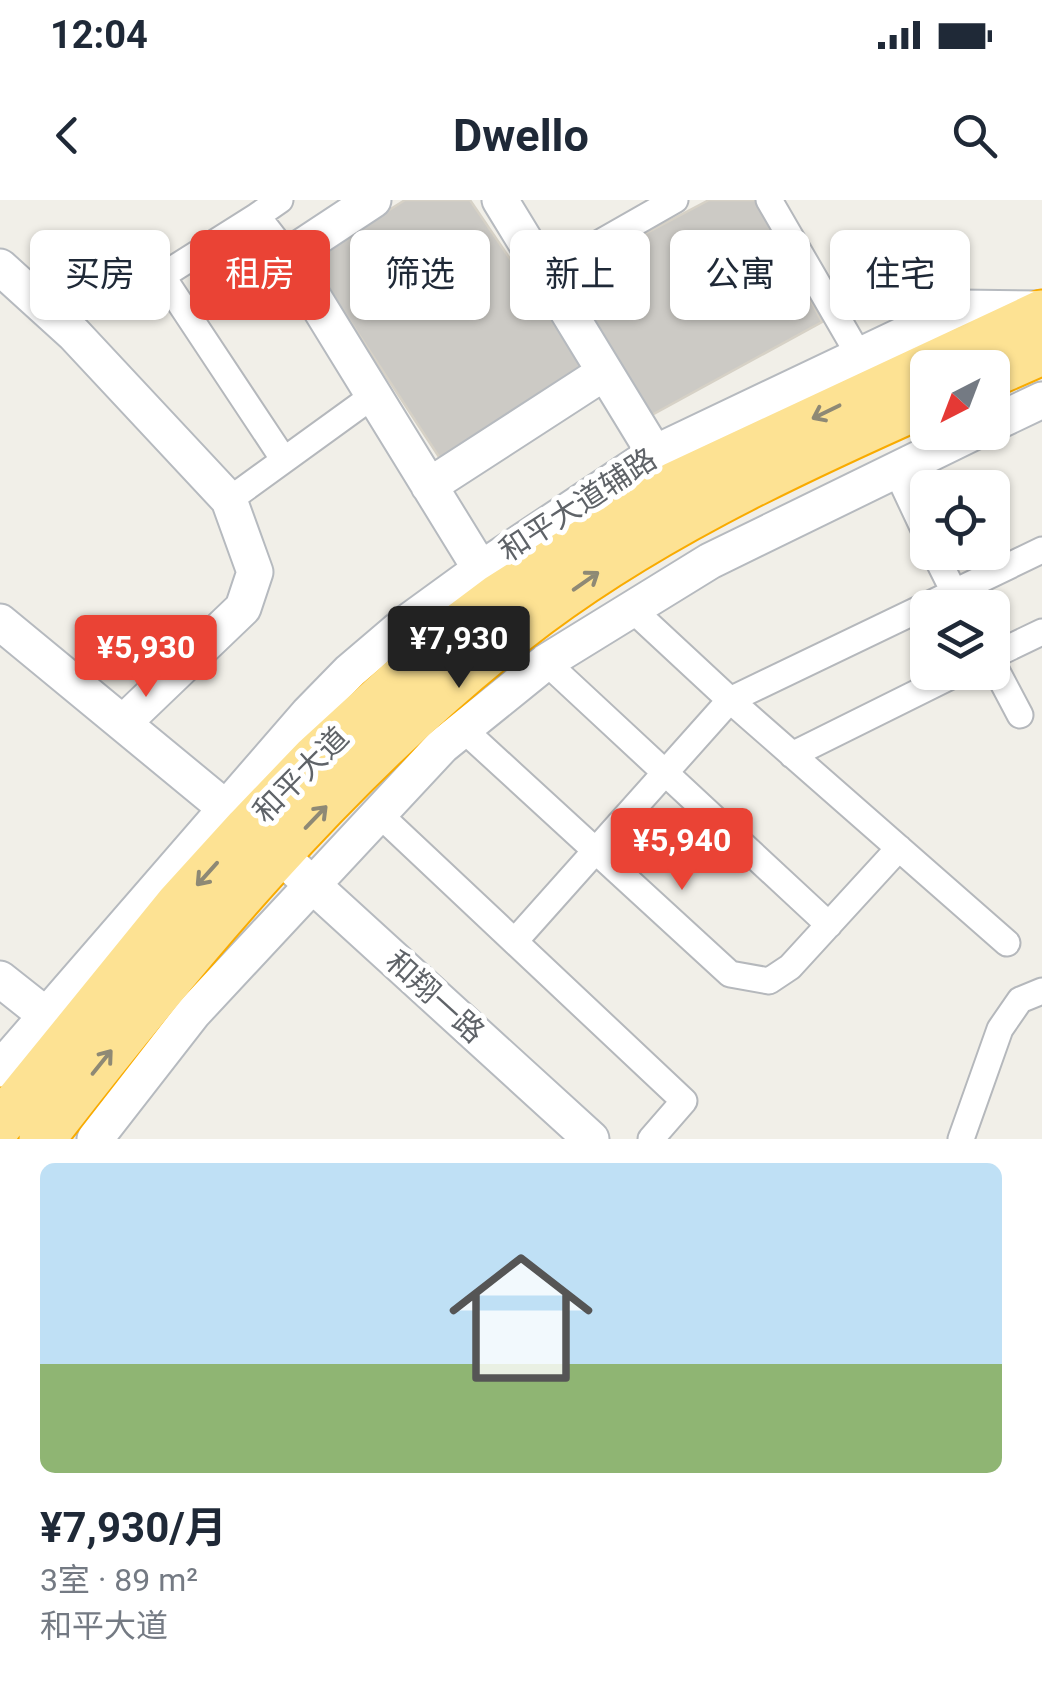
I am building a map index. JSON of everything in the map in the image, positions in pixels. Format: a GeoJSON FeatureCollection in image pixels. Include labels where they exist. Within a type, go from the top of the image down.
{"type":"FeatureCollection","features":[{"type":"Feature","properties":{"kind":"highway","name":"和平大道"},"geometry":{"type":"LineString","coordinates":[[0,1124],[58,1024],[489,582],[673,485],[901,393],[1042,311]]}},
{"type":"Feature","properties":{"kind":"highway"},"geometry":{"type":"LineString","coordinates":[[1010,366],[1042,352]]}},
{"type":"Feature","properties":{"kind":"highway","name":"和平大道"},"geometry":{"type":"LineString","coordinates":[[42,1139],[101,1063],[251,830],[382,749],[518,629],[598,572],[673,485]]}},
{"type":"Feature","properties":{"kind":"street"},"geometry":{"type":"LineString","coordinates":[[170,271],[280,200]]}},
{"type":"Feature","properties":{"kind":"street"},"geometry":{"type":"LineString","coordinates":[[327,230],[373,200]]}},
{"type":"Feature","properties":{"kind":"street"},"geometry":{"type":"LineString","coordinates":[[500,200],[518,230]]}},
{"type":"Feature","properties":{"kind":"street"},"geometry":{"type":"LineString","coordinates":[[606,230],[634,210],[675,200]]}},
{"type":"Feature","properties":{"kind":"street"},"geometry":{"type":"LineString","coordinates":[[770,200],[901,393]]}},
{"type":"Feature","properties":{"kind":"street"},"geometry":{"type":"LineString","coordinates":[[257,216],[268,230]]}},
{"type":"Feature","properties":{"kind":"street"},"geometry":{"type":"LineString","coordinates":[[0,267],[74,334],[230,500],[255,572],[244,608],[123,722]]}},
{"type":"Feature","properties":{"kind":"street"},"geometry":{"type":"LineString","coordinates":[[170,288],[284,460]]}},
{"type":"Feature","properties":{"kind":"street"},"geometry":{"type":"LineString","coordinates":[[328,320],[489,582]]}},
{"type":"Feature","properties":{"kind":"street"},"geometry":{"type":"LineString","coordinates":[[573,320],[673,485],[710,561]]}},
{"type":"Feature","properties":{"kind":"street"},"geometry":{"type":"LineString","coordinates":[[430,486],[605,372]]}},
{"type":"Feature","properties":{"kind":"street","name":"和平大道辅路"},"geometry":{"type":"LineString","coordinates":[[673,485],[901,393]]}},
{"type":"Feature","properties":{"kind":"street"},"geometry":{"type":"LineString","coordinates":[[230,500],[374,395]]}},
{"type":"Feature","properties":{"kind":"street"},"geometry":{"type":"LineString","coordinates":[[1010,415],[1042,400]]}},
{"type":"Feature","properties":{"kind":"street"},"geometry":{"type":"LineString","coordinates":[[95,1139],[193,1013],[463,729],[546,662],[710,561],[938,450]]}},
{"type":"Feature","properties":{"kind":"street"},"geometry":{"type":"LineString","coordinates":[[896,470],[910,500]]}},
{"type":"Feature","properties":{"kind":"street"},"geometry":{"type":"LineString","coordinates":[[974,590],[1042,550]]}},
{"type":"Feature","properties":{"kind":"street"},"geometry":{"type":"LineString","coordinates":[[632,609],[1007,943]]}},
{"type":"Feature","properties":{"kind":"street"},"geometry":{"type":"LineString","coordinates":[[514,941],[730,700],[910,621]]}},
{"type":"Feature","properties":{"kind":"street","name":"和翔一路"},"geometry":{"type":"LineString","coordinates":[[0,622],[251,830],[591,1139]]}},
{"type":"Feature","properties":{"kind":"street"},"geometry":{"type":"LineString","coordinates":[[1010,649],[1042,632]]}},
{"type":"Feature","properties":{"kind":"street"},"geometry":{"type":"LineString","coordinates":[[546,662],[830,924]]}},
{"type":"Feature","properties":{"kind":"street"},"geometry":{"type":"LineString","coordinates":[[792,755],[924,690]]}},
{"type":"Feature","properties":{"kind":"street"},"geometry":{"type":"LineString","coordinates":[[1008,690],[1020,715]]}},
{"type":"Feature","properties":{"kind":"street"},"geometry":{"type":"LineString","coordinates":[[463,729],[730,974],[770,982],[790,968],[899,848]]}},
{"type":"Feature","properties":{"kind":"street"},"geometry":{"type":"LineString","coordinates":[[379,814],[684,1101],[651,1139]]}},
{"type":"Feature","properties":{"kind":"street"},"geometry":{"type":"LineString","coordinates":[[0,979],[58,1024],[0,1069]]}},
{"type":"Feature","properties":{"kind":"street"},"geometry":{"type":"LineString","coordinates":[[961,1139],[1000,1029],[1020,1000],[1042,992]]}},
{"type":"Feature","properties":{"kind":"path"},"geometry":{"type":"LineString","coordinates":[[74,334],[95,320]]}},
{"type":"Feature","properties":{"kind":"building"},"geometry":{"type":"Polygon","coordinates":[[[405,200],[470,200],[510,259],[510,320],[552,320],[585,369],[443,463],[330,291],[330,247],[350,235],[350,320],[490,320],[490,230],[358,230],[405,200]]]}},
{"type":"Feature","properties":{"kind":"building"},"geometry":{"type":"Polygon","coordinates":[[[709,200],[759,200],[774,230],[670,230],[670,320],[810,320],[810,299],[822,322],[648,417],[594,320],[650,320],[650,231],[709,200]]]}}]}
